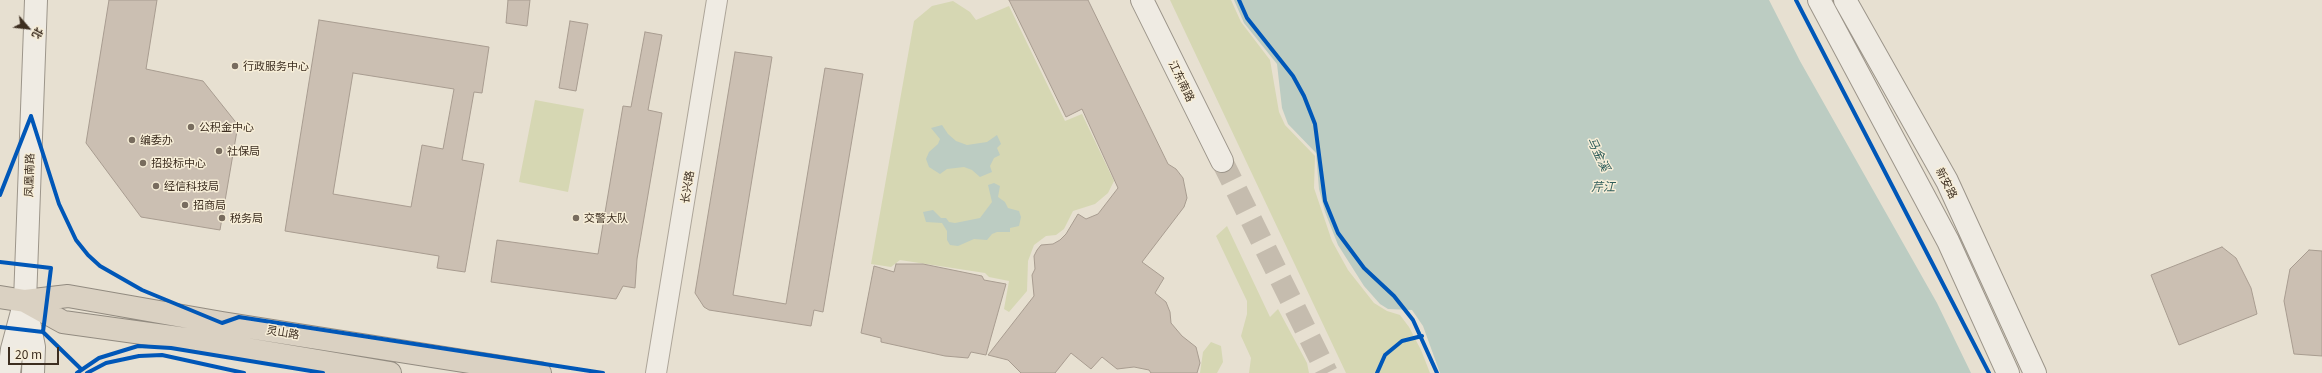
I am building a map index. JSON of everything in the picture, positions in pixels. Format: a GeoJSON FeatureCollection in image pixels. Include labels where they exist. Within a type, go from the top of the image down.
{"type":"FeatureCollection","features":[{"type":"Feature","properties":{"kind":"highway","name":"灵山路"},"geometry":{"type":"LineString","coordinates":[[0,297],[25,301],[68,296],[222,323],[540,373]]}},
{"type":"Feature","properties":{"kind":"highway","name":"灵山路"},"geometry":{"type":"LineString","coordinates":[[25,301],[63,322],[193,340],[390,373]]}},
{"type":"Feature","properties":{"kind":"main road","name":"凤凰南路"},"geometry":{"type":"LineString","coordinates":[[25,301],[36,0]]}},
{"type":"Feature","properties":{"kind":"main road","name":"江东南路"},"geometry":{"type":"LineString","coordinates":[[1142,0],[1222,161]]}},
{"type":"Feature","properties":{"kind":"main road"},"geometry":{"type":"LineString","coordinates":[[1818,0],[1948,241],[2008,373]]}},
{"type":"Feature","properties":{"kind":"main road","name":"新安路"},"geometry":{"type":"LineString","coordinates":[[1845,0],[1947,181],[2035,373]]}},
{"type":"Feature","properties":{"kind":"main road"},"geometry":{"type":"LineString","coordinates":[[9,373],[12,349],[25,301]]}},
{"type":"Feature","properties":{"kind":"main road"},"geometry":{"type":"LineString","coordinates":[[25,301],[34,348],[33,373]]}},
{"type":"Feature","properties":{"kind":"street","name":"长兴路"},"geometry":{"type":"LineString","coordinates":[[656,373],[717,0]]}},
{"type":"Feature","properties":{"kind":"green space"},"geometry":{"type":"Polygon","coordinates":[[[1170,0],[1231,0],[1241,22],[1270,60],[1279,112],[1285,125],[1315,156],[1314,188],[1332,241],[1348,270],[1374,303],[1387,311],[1400,315],[1409,327],[1421,350],[1430,373],[1346,373],[1170,0]]]}},
{"type":"Feature","properties":{"kind":"green space"},"geometry":{"type":"Polygon","coordinates":[[[953,1],[970,12],[976,20],[1009,6],[1065,121],[1082,114],[1114,181],[1108,193],[1095,204],[1073,211],[1064,229],[1056,235],[1046,236],[1034,245],[1028,261],[1027,291],[1009,312],[1004,309],[1009,281],[989,277],[985,273],[900,260],[891,267],[871,264],[914,21],[932,6],[953,1]]]}},
{"type":"Feature","properties":{"kind":"green space"},"geometry":{"type":"Polygon","coordinates":[[[535,100],[584,109],[568,192],[519,182],[535,100]]]}},
{"type":"Feature","properties":{"kind":"green space"},"geometry":{"type":"Polygon","coordinates":[[[1227,226],[1270,317],[1278,309],[1307,363],[1309,373],[1249,373],[1251,358],[1241,336],[1247,314],[1247,301],[1216,236],[1227,226]]]}},
{"type":"Feature","properties":{"kind":"green space"},"geometry":{"type":"Polygon","coordinates":[[[1211,342],[1221,346],[1223,362],[1217,373],[1200,373],[1203,352],[1211,342]]]}},
{"type":"Feature","properties":{"kind":"water","name":"芹江"},"geometry":{"type":"Polygon","coordinates":[[[1234,0],[1769,0],[1800,61],[1937,303],[1971,373],[1440,373],[1423,326],[1412,310],[1388,309],[1380,304],[1364,286],[1338,245],[1325,212],[1319,189],[1316,153],[1288,124],[1282,108],[1277,64],[1244,23],[1234,0]]]}},
{"type":"Feature","properties":{"kind":"water"},"geometry":{"type":"Polygon","coordinates":[[[942,125],[948,134],[956,141],[967,145],[987,142],[997,135],[1001,144],[997,148],[1000,155],[994,158],[990,166],[992,172],[980,177],[972,170],[964,167],[947,169],[940,174],[929,167],[926,159],[929,152],[938,144],[940,139],[931,128],[942,125]]]}},
{"type":"Feature","properties":{"kind":"water"},"geometry":{"type":"Polygon","coordinates":[[[994,183],[1000,186],[998,197],[1005,202],[1008,208],[1019,211],[1021,217],[1019,226],[1010,228],[1010,232],[997,232],[992,234],[987,240],[974,239],[958,246],[950,245],[947,240],[947,231],[942,223],[926,222],[923,212],[933,210],[941,218],[946,218],[949,222],[955,223],[980,218],[992,202],[988,185],[994,183]]]}},
{"type":"Feature","properties":{"kind":"building"},"geometry":{"type":"Polygon","coordinates":[[[109,0],[157,0],[146,69],[203,81],[238,125],[220,230],[141,217],[86,143],[109,0]]]}},
{"type":"Feature","properties":{"kind":"building"},"geometry":{"type":"Polygon","coordinates":[[[508,0],[530,0],[527,26],[506,23],[508,0]]]}},
{"type":"Feature","properties":{"kind":"building"},"geometry":{"type":"Polygon","coordinates":[[[1009,0],[1088,0],[1168,164],[1176,169],[1183,178],[1187,198],[1184,207],[1142,262],[1164,278],[1155,293],[1166,302],[1170,312],[1171,323],[1182,336],[1196,347],[1200,363],[1197,373],[1151,373],[1149,370],[1134,367],[1117,369],[1102,357],[1091,369],[1071,353],[1055,373],[1021,373],[1008,360],[988,355],[1034,296],[1032,275],[1035,269],[1034,256],[1037,250],[1041,245],[1053,244],[1060,240],[1066,234],[1078,214],[1086,219],[1098,214],[1118,188],[1082,109],[1066,117],[1009,0]]]}},
{"type":"Feature","properties":{"kind":"building"},"geometry":{"type":"Polygon","coordinates":[[[319,20],[489,47],[482,93],[474,92],[462,160],[484,164],[465,272],[437,268],[439,256],[285,231],[319,20]],[[353,73],[333,194],[411,207],[422,145],[443,149],[454,89],[353,73]]]}},
{"type":"Feature","properties":{"kind":"building"},"geometry":{"type":"Polygon","coordinates":[[[570,21],[588,24],[576,91],[559,88],[570,21]]]}},
{"type":"Feature","properties":{"kind":"building"},"geometry":{"type":"Polygon","coordinates":[[[645,32],[662,35],[648,110],[662,113],[637,259],[635,288],[623,286],[616,299],[491,282],[497,240],[598,254],[623,106],[631,107],[645,32]]]}},
{"type":"Feature","properties":{"kind":"building"},"geometry":{"type":"Polygon","coordinates":[[[735,52],[772,57],[733,295],[786,304],[825,68],[863,74],[823,312],[814,310],[811,326],[709,310],[704,307],[695,293],[735,52]]]}},
{"type":"Feature","properties":{"kind":"building"},"geometry":{"type":"Polygon","coordinates":[[[2222,247],[2236,258],[2251,288],[2257,314],[2179,345],[2151,275],[2222,247]]]}},
{"type":"Feature","properties":{"kind":"building"},"geometry":{"type":"Polygon","coordinates":[[[2309,250],[2322,251],[2322,356],[2294,354],[2284,301],[2290,269],[2309,250]]]}},
{"type":"Feature","properties":{"kind":"building"},"geometry":{"type":"Polygon","coordinates":[[[896,264],[923,264],[982,276],[984,280],[1006,284],[986,355],[971,352],[968,358],[945,356],[881,342],[881,338],[861,333],[874,266],[894,272],[896,264]]]}},
{"type":"Feature","properties":{"kind":"tunnel"},"geometry":{"type":"LineString","coordinates":[[1222,161],[1327,373]]}},
{"type":"Feature","properties":{"kind":"cycle path"},"geometry":{"type":"LineString","coordinates":[[1239,0],[1247,18],[1293,76],[1304,96],[1315,124],[1325,201],[1338,233],[1364,268],[1394,296],[1413,320],[1437,373]]}},
{"type":"Feature","properties":{"kind":"cycle path"},"geometry":{"type":"LineString","coordinates":[[1796,0],[1989,373]]}},
{"type":"Feature","properties":{"kind":"cycle path"},"geometry":{"type":"LineString","coordinates":[[31,116],[59,204],[76,240],[88,255],[100,266],[142,290],[222,323],[239,317],[603,373]]}},
{"type":"Feature","properties":{"kind":"cycle path"},"geometry":{"type":"LineString","coordinates":[[0,195],[31,116]]}},
{"type":"Feature","properties":{"kind":"cycle path"},"geometry":{"type":"LineString","coordinates":[[0,262],[51,268],[43,332]]}},
{"type":"Feature","properties":{"kind":"cycle path"},"geometry":{"type":"LineString","coordinates":[[0,327],[43,332],[81,369]]}},
{"type":"Feature","properties":{"kind":"cycle path"},"geometry":{"type":"LineString","coordinates":[[1377,373],[1385,355],[1402,341],[1422,336]]}},
{"type":"Feature","properties":{"kind":"cycle path"},"geometry":{"type":"LineString","coordinates":[[77,373],[99,358],[138,346],[171,348],[323,373]]}},
{"type":"Feature","properties":{"kind":"cycle path"},"geometry":{"type":"LineString","coordinates":[[87,373],[106,363],[139,356],[162,355],[244,373]]}},
{"type":"Feature","properties":{"kind":"place","name":"行政服务中心"},"geometry":{"type":"Point","coordinates":[235,66]}},
{"type":"Feature","properties":{"kind":"place","name":"公积金中心"},"geometry":{"type":"Point","coordinates":[191,127]}},
{"type":"Feature","properties":{"kind":"place","name":"编委办"},"geometry":{"type":"Point","coordinates":[132,140]}},
{"type":"Feature","properties":{"kind":"place","name":"社保局"},"geometry":{"type":"Point","coordinates":[219,151]}},
{"type":"Feature","properties":{"kind":"place","name":"招投标中心"},"geometry":{"type":"Point","coordinates":[143,163]}},
{"type":"Feature","properties":{"kind":"place","name":"经信科技局"},"geometry":{"type":"Point","coordinates":[156,186]}},
{"type":"Feature","properties":{"kind":"place","name":"招商局"},"geometry":{"type":"Point","coordinates":[185,205]}},
{"type":"Feature","properties":{"kind":"place","name":"税务局"},"geometry":{"type":"Point","coordinates":[222,218]}},
{"type":"Feature","properties":{"kind":"place","name":"交警大队"},"geometry":{"type":"Point","coordinates":[576,218]}},
{"type":"Feature","properties":{"kind":"water label","name":"马金溪"},"geometry":{"type":"Point","coordinates":[1599,154]}}]}
